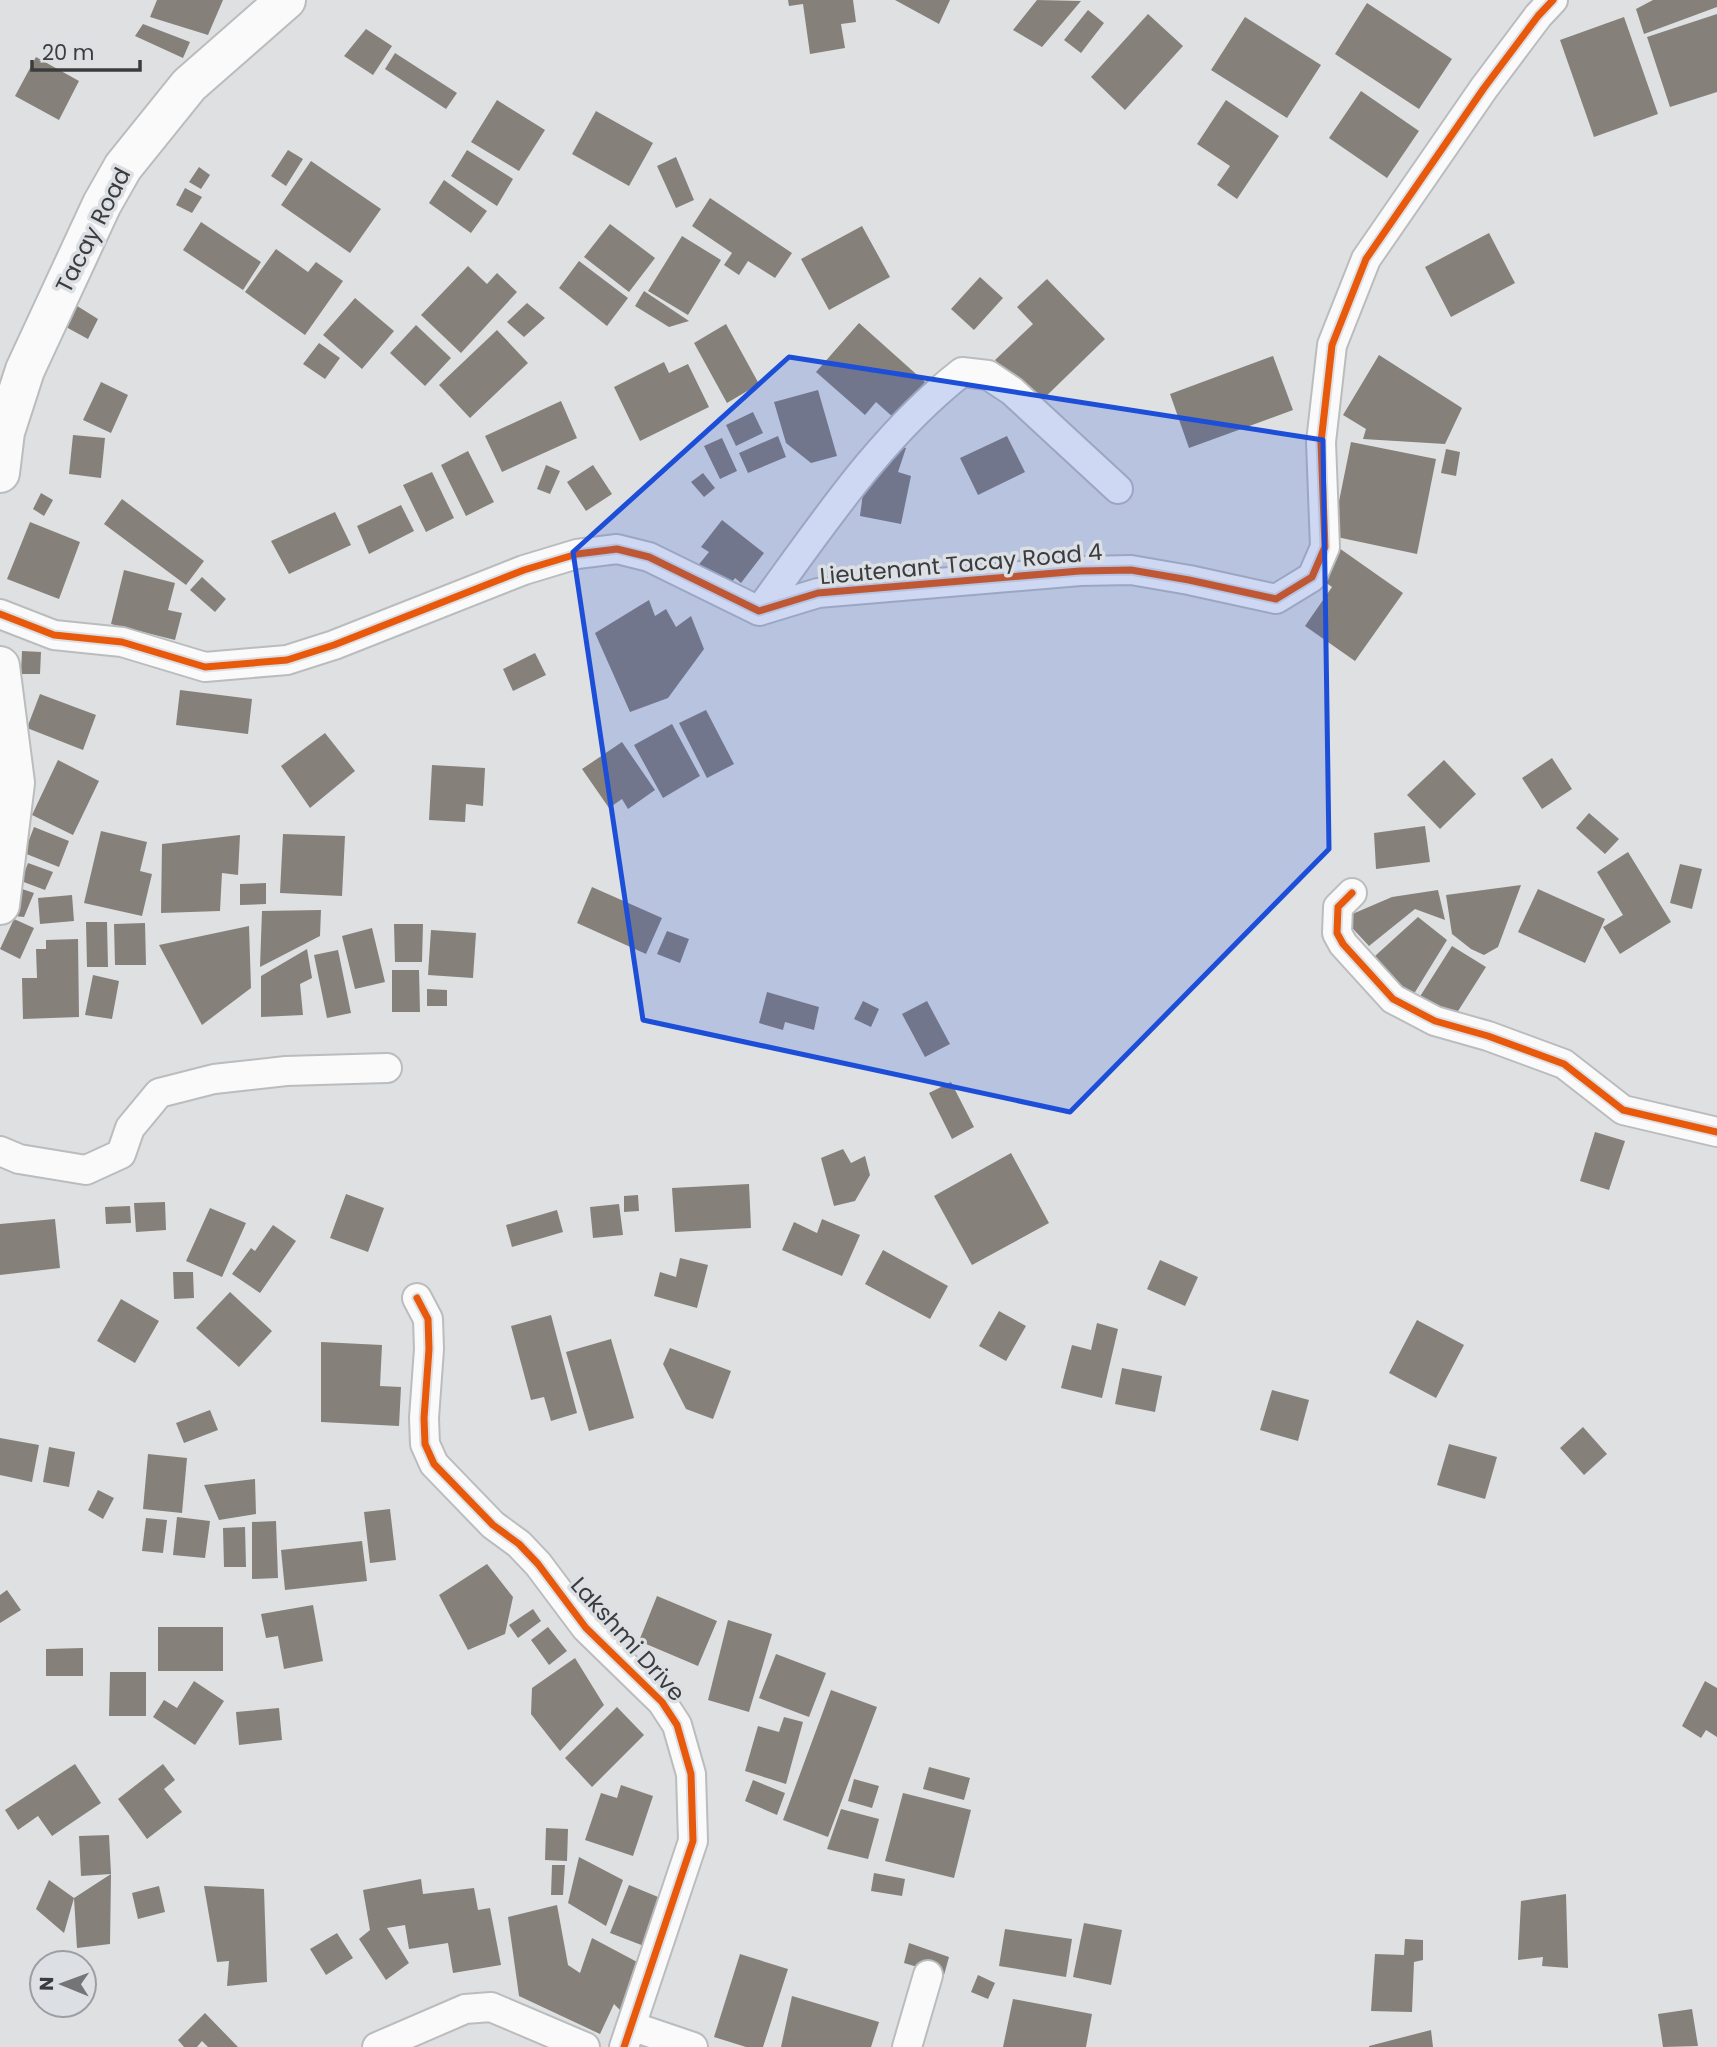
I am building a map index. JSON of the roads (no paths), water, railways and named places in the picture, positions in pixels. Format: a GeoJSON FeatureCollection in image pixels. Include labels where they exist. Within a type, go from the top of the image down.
{"type":"FeatureCollection","features":[{"type":"Feature","properties":{"kind":"main road","name":"Tacay Road"},"geometry":{"type":"LineString","coordinates":[[0,473],[5,432],[25,370],[102,204],[123,167],[189,85],[286,0]]}},
{"type":"Feature","properties":{"kind":"main road"},"geometry":{"type":"LineString","coordinates":[[0,666],[15,783],[0,905]]}},
{"type":"Feature","properties":{"kind":"street","name":"Lieutenant Tacay Road 4"},"geometry":{"type":"LineString","coordinates":[[760,611],[818,593],[1080,571],[1131,570],[1276,599],[1312,577],[1325,547],[1321,442],[1332,345],[1366,259],[1484,88],[1553,0]]}},
{"type":"Feature","properties":{"kind":"street"},"geometry":{"type":"LineString","coordinates":[[0,614],[54,635],[122,642],[205,667],[287,660],[334,645],[524,570],[577,555],[617,549],[649,557],[760,611],[869,462],[943,387],[962,372],[988,376],[1012,391],[1118,489]]}},
{"type":"Feature","properties":{"kind":"street"},"geometry":{"type":"LineString","coordinates":[[1352,892],[1338,907],[1337,933],[1343,944],[1393,999],[1435,1021],[1488,1036],[1564,1064],[1623,1110],[1717,1132]]}},
{"type":"Feature","properties":{"kind":"street"},"geometry":{"type":"LineString","coordinates":[[0,1151],[19,1159],[86,1170],[121,1154],[130,1128],[159,1093],[214,1079],[286,1070],[387,1068]]}},
{"type":"Feature","properties":{"kind":"street","name":"Lakshmi Drive"},"geometry":{"type":"LineString","coordinates":[[417,1298],[428,1319],[425,1444],[434,1464],[493,1525],[519,1544],[538,1564],[586,1628],[662,1702],[677,1725],[691,1774],[693,1841],[628,2036]]}},
{"type":"Feature","properties":{"kind":"street"},"geometry":{"type":"LineString","coordinates":[[907,2047],[928,1975]]}},
{"type":"Feature","properties":{"kind":"street"},"geometry":{"type":"LineString","coordinates":[[377,2047],[464,2009],[491,2007],[585,2047]]}},
{"type":"Feature","properties":{"kind":"street"},"geometry":{"type":"LineString","coordinates":[[628,2036],[693,2047]]}}]}
